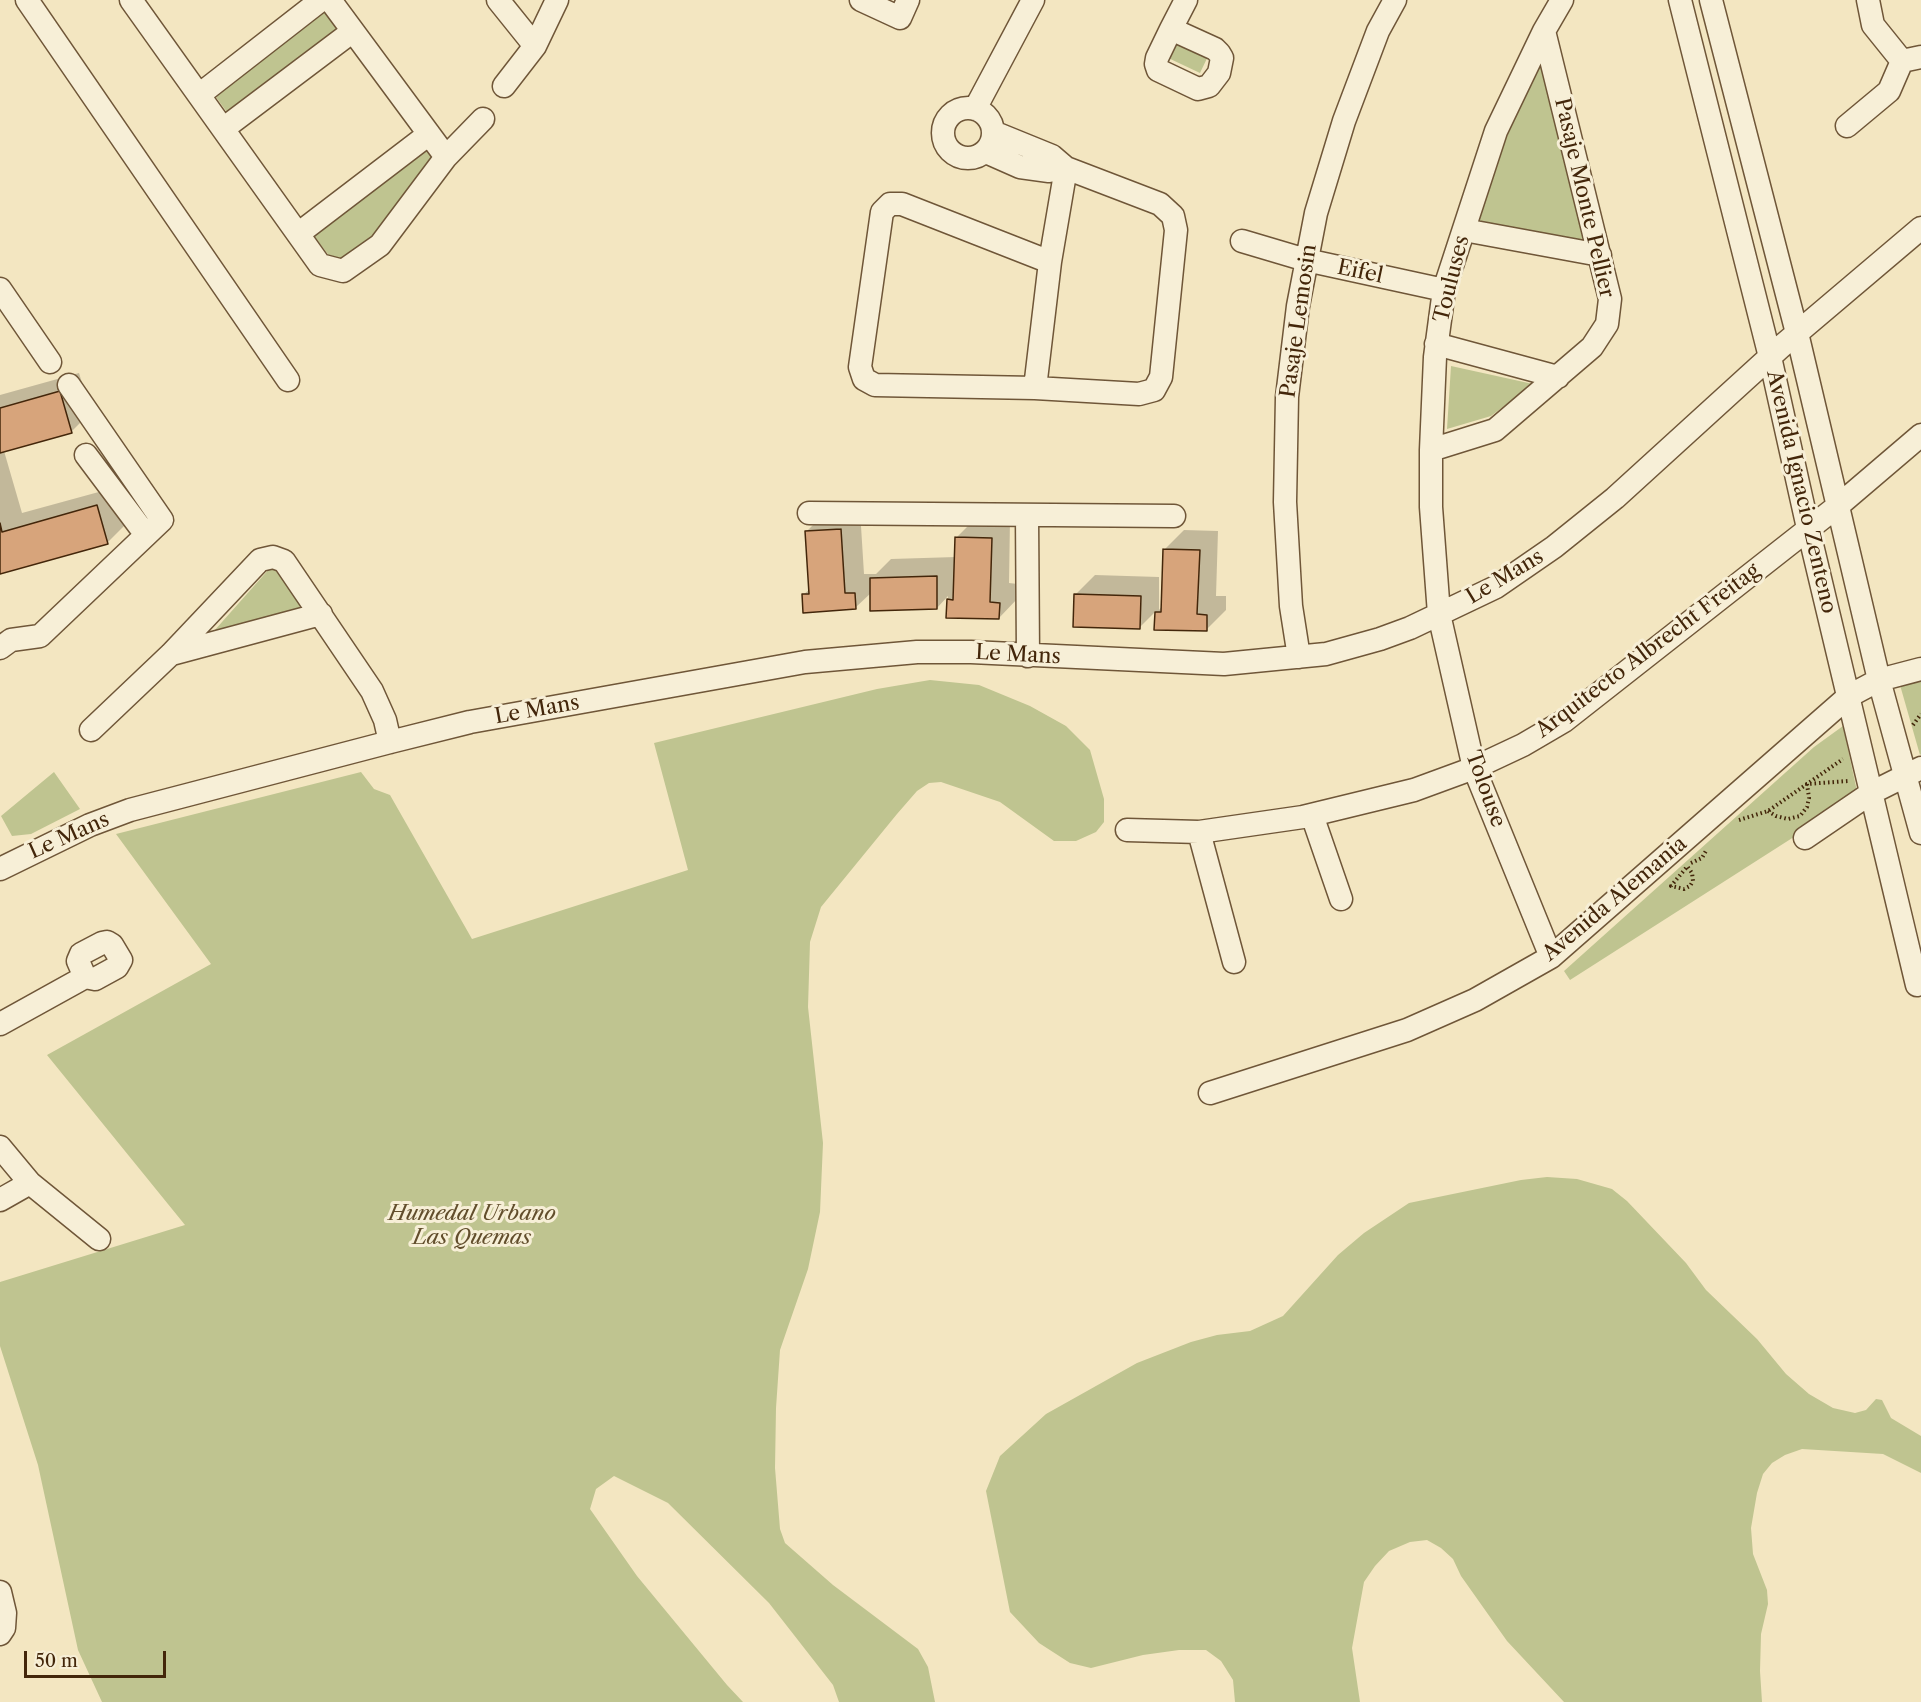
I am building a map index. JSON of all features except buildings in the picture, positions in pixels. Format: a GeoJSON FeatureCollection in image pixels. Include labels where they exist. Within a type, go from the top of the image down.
{"type":"FeatureCollection","features":[{"type":"Feature","properties":{"kind":"street"},"geometry":{"type":"LineString","coordinates":[[27,0],[288,380]]}},
{"type":"Feature","properties":{"kind":"street"},"geometry":{"type":"LineString","coordinates":[[131,0],[320,265],[344,271],[380,245],[446,157],[483,119]]}},
{"type":"Feature","properties":{"kind":"street"},"geometry":{"type":"LineString","coordinates":[[199,95],[321,0]]}},
{"type":"Feature","properties":{"kind":"street"},"geometry":{"type":"LineString","coordinates":[[330,0],[446,157]]}},
{"type":"Feature","properties":{"kind":"street"},"geometry":{"type":"LineString","coordinates":[[498,0],[535,46]]}},
{"type":"Feature","properties":{"kind":"street"},"geometry":{"type":"LineString","coordinates":[[504,86],[535,46],[557,0]]}},
{"type":"Feature","properties":{"kind":"street"},"geometry":{"type":"LineString","coordinates":[[861,0],[900,18],[908,0]]}},
{"type":"Feature","properties":{"kind":"street"},"geometry":{"type":"LineString","coordinates":[[975,109],[1033,0]]}},
{"type":"Feature","properties":{"kind":"street"},"geometry":{"type":"LineString","coordinates":[[1171,29],[1186,0]]}},
{"type":"Feature","properties":{"kind":"street","name":"Pasaje Lemosin"},"geometry":{"type":"LineString","coordinates":[[1299,657],[1287,554],[1285,449],[1292,351],[1316,213],[1344,121],[1378,31],[1395,0]]}},
{"type":"Feature","properties":{"kind":"street","name":"Touluses"},"geometry":{"type":"LineString","coordinates":[[1439,614],[1431,507],[1431,450],[1436,344],[1444,290],[1496,130],[1544,31],[1562,0]]}},
{"type":"Feature","properties":{"kind":"street","name":"Avenida Ignacio Zenteno"},"geometry":{"type":"LineString","coordinates":[[1680,0],[1770,357],[1808,528],[1870,786],[1915,943],[1917,985]]}},
{"type":"Feature","properties":{"kind":"street","name":"Avenida Ignacio Zenteno"},"geometry":{"type":"LineString","coordinates":[[1711,0],[1797,333],[1879,680],[1913,772],[1921,833]]}},
{"type":"Feature","properties":{"kind":"street"},"geometry":{"type":"LineString","coordinates":[[1847,126],[1889,91],[1912,59],[1873,25],[1868,0]]}},
{"type":"Feature","properties":{"kind":"street","name":"Pasaje Monte Pellier"},"geometry":{"type":"LineString","coordinates":[[1431,450],[1495,430],[1592,347],[1607,324],[1610,299],[1544,31]]}},
{"type":"Feature","properties":{"kind":"street"},"geometry":{"type":"LineString","coordinates":[[223,129],[353,32]]}},
{"type":"Feature","properties":{"kind":"street"},"geometry":{"type":"LineString","coordinates":[[964,108],[975,109],[991,122],[990,142],[977,157],[966,159],[956,156],[948,149],[943,140],[943,129],[946,119],[954,112],[964,108]]}},
{"type":"Feature","properties":{"kind":"street"},"geometry":{"type":"LineString","coordinates":[[298,234],[429,134]]}},
{"type":"Feature","properties":{"kind":"street"},"geometry":{"type":"LineString","coordinates":[[990,142],[1020,167],[1050,171],[1066,168],[1160,204],[1173,216],[1176,230],[1161,377],[1154,390],[1139,394],[1035,388],[875,385],[864,380],[860,367],[882,212],[890,204],[902,204],[1050,262]]}},
{"type":"Feature","properties":{"kind":"street"},"geometry":{"type":"LineString","coordinates":[[1035,388],[1050,262],[1066,168]]}},
{"type":"Feature","properties":{"kind":"street","name":"Le Mans"},"geometry":{"type":"LineString","coordinates":[[2,863],[130,810],[390,742],[470,722],[805,662],[916,652],[971,652],[1224,664],[1335,652],[1380,639],[1410,628],[1496,587],[1554,547],[1615,498],[1797,333],[1921,228]]}},
{"type":"Feature","properties":{"kind":"street"},"geometry":{"type":"LineString","coordinates":[[1464,230],[1600,255]]}},
{"type":"Feature","properties":{"kind":"street","name":"Eifel"},"geometry":{"type":"LineString","coordinates":[[1242,242],[1306,260],[1444,290]]}},
{"type":"Feature","properties":{"kind":"street"},"geometry":{"type":"LineString","coordinates":[[0,289],[50,362]]}},
{"type":"Feature","properties":{"kind":"street"},"geometry":{"type":"LineString","coordinates":[[1436,344],[1558,377]]}},
{"type":"Feature","properties":{"kind":"street"},"geometry":{"type":"LineString","coordinates":[[0,648],[11,640],[40,636],[162,520],[69,385]]}},
{"type":"Feature","properties":{"kind":"street","name":"Arquitecto Albrecht Freitag"},"geometry":{"type":"LineString","coordinates":[[1127,830],[1199,832],[1312,815],[1414,790],[1474,768],[1523,745],[1564,721],[1839,505],[1921,435]]}},
{"type":"Feature","properties":{"kind":"street"},"geometry":{"type":"LineString","coordinates":[[86,454],[146,535]]}},
{"type":"Feature","properties":{"kind":"street"},"geometry":{"type":"LineString","coordinates":[[809,513],[1174,516]]}},
{"type":"Feature","properties":{"kind":"street"},"geometry":{"type":"LineString","coordinates":[[1027,515],[1028,656]]}},
{"type":"Feature","properties":{"kind":"street"},"geometry":{"type":"LineString","coordinates":[[91,730],[171,654],[260,560],[273,557],[284,561],[379,704],[390,742]]}},
{"type":"Feature","properties":{"kind":"street"},"geometry":{"type":"LineString","coordinates":[[171,654],[321,614]]}},
{"type":"Feature","properties":{"kind":"street","name":"Tolouse"},"geometry":{"type":"LineString","coordinates":[[1439,614],[1474,768],[1551,957]]}},
{"type":"Feature","properties":{"kind":"street"},"geometry":{"type":"LineString","coordinates":[[1879,680],[1921,669]]}},
{"type":"Feature","properties":{"kind":"street","name":"Avenida Alemania"},"geometry":{"type":"LineString","coordinates":[[1210,1093],[1407,1030],[1475,1000],[1551,957],[1850,696],[1879,680]]}},
{"type":"Feature","properties":{"kind":"street"},"geometry":{"type":"LineString","coordinates":[[1805,838],[1870,786],[1913,772]]}},
{"type":"Feature","properties":{"kind":"street"},"geometry":{"type":"LineString","coordinates":[[1312,815],[1341,899]]}},
{"type":"Feature","properties":{"kind":"street"},"geometry":{"type":"LineString","coordinates":[[1199,832],[1234,963]]}},
{"type":"Feature","properties":{"kind":"street"},"geometry":{"type":"LineString","coordinates":[[0,1024],[85,977]]}},
{"type":"Feature","properties":{"kind":"street"},"geometry":{"type":"LineString","coordinates":[[0,1148],[30,1183],[99,1239]]}},
{"type":"Feature","properties":{"kind":"street"},"geometry":{"type":"LineString","coordinates":[[0,1200],[30,1183]]}},
{"type":"Feature","properties":{"kind":"street"},"geometry":{"type":"LineString","coordinates":[[0,1592],[5,1613],[4,1628],[0,1634]]}},
{"type":"Feature","properties":{"kind":"path"},"geometry":{"type":"LineString","coordinates":[[1732,824],[1768,811],[1861,747]]}},
{"type":"Feature","properties":{"kind":"path"},"geometry":{"type":"LineString","coordinates":[[1807,784],[1870,786]]}},
{"type":"Feature","properties":{"kind":"path"},"geometry":{"type":"LineString","coordinates":[[1768,811],[1788,819],[1800,816],[1807,807],[1809,798],[1807,784]]}},
{"type":"Feature","properties":{"kind":"path"},"geometry":{"type":"LineString","coordinates":[[1688,866],[1693,880],[1690,886],[1684,889],[1671,886],[1688,866],[1702,858],[1709,845]]}},
{"type":"Feature","properties":{"kind":"green space"},"geometry":{"type":"Polygon","coordinates":[[[325,9],[341,31],[229,115],[213,93],[325,9]]]}},
{"type":"Feature","properties":{"kind":"green space"},"geometry":{"type":"Polygon","coordinates":[[[1175,33],[1211,50],[1200,73],[1164,56],[1175,33]]]}},
{"type":"Feature","properties":{"kind":"green space"},"geometry":{"type":"Polygon","coordinates":[[[1542,60],[1584,244],[1475,226],[1513,119],[1542,60]]]}},
{"type":"Feature","properties":{"kind":"green space"},"geometry":{"type":"Polygon","coordinates":[[[429,144],[434,157],[375,239],[345,259],[331,258],[313,235],[429,144]]]}},
{"type":"Feature","properties":{"kind":"green space"},"geometry":{"type":"Polygon","coordinates":[[[1451,366],[1533,384],[1491,416],[1447,429],[1451,366]]]}},
{"type":"Feature","properties":{"kind":"green space"},"geometry":{"type":"Polygon","coordinates":[[[270,568],[283,570],[313,610],[206,640],[270,568]]]}},
{"type":"Feature","properties":{"kind":"green space","name":"Humedal Urbano Las Quemas"},"geometry":{"type":"Polygon","coordinates":[[[930,680],[979,685],[1030,706],[1066,726],[1090,750],[1104,799],[1104,822],[1096,832],[1076,841],[1054,841],[1000,802],[941,782],[929,783],[917,791],[821,907],[810,942],[808,1007],[823,1143],[820,1212],[808,1269],[780,1350],[775,1468],[780,1529],[785,1543],[833,1585],[918,1649],[928,1667],[935,1702],[839,1702],[833,1685],[769,1603],[668,1503],[614,1476],[596,1489],[590,1509],[637,1576],[743,1702],[102,1702],[78,1650],[38,1465],[0,1346],[0,1282],[185,1225],[47,1055],[211,964],[116,834],[361,772],[374,789],[390,795],[472,939],[688,870],[654,743],[877,689],[930,680]]]}},
{"type":"Feature","properties":{"kind":"green space"},"geometry":{"type":"Polygon","coordinates":[[[1921,682],[1921,754],[1920,755],[1900,685],[1921,682]]]}},
{"type":"Feature","properties":{"kind":"green space"},"geometry":{"type":"Polygon","coordinates":[[[1843,726],[1858,796],[1570,980],[1564,971],[1814,747],[1843,726]]]}},
{"type":"Feature","properties":{"kind":"green space"},"geometry":{"type":"Polygon","coordinates":[[[54,772],[80,809],[31,834],[12,836],[1,816],[54,772]]]}},
{"type":"Feature","properties":{"kind":"green space"},"geometry":{"type":"Polygon","coordinates":[[[1547,1177],[1577,1179],[1612,1189],[1627,1201],[1686,1263],[1706,1290],[1757,1339],[1786,1374],[1809,1394],[1833,1408],[1855,1413],[1866,1410],[1876,1399],[1882,1400],[1891,1418],[1921,1436],[1921,1473],[1883,1454],[1802,1449],[1772,1463],[1763,1474],[1751,1528],[1753,1554],[1767,1590],[1768,1604],[1761,1634],[1762,1702],[1564,1702],[1507,1641],[1461,1576],[1453,1559],[1441,1548],[1427,1540],[1410,1542],[1389,1551],[1364,1582],[1352,1648],[1360,1702],[1235,1702],[1233,1680],[1221,1661],[1206,1650],[1179,1650],[1143,1655],[1091,1668],[1070,1663],[1039,1643],[1010,1612],[986,1491],[1000,1456],[1046,1414],[1137,1363],[1191,1342],[1217,1335],[1250,1331],[1283,1316],[1338,1255],[1364,1233],[1409,1203],[1521,1180],[1547,1177]]]}}]}
